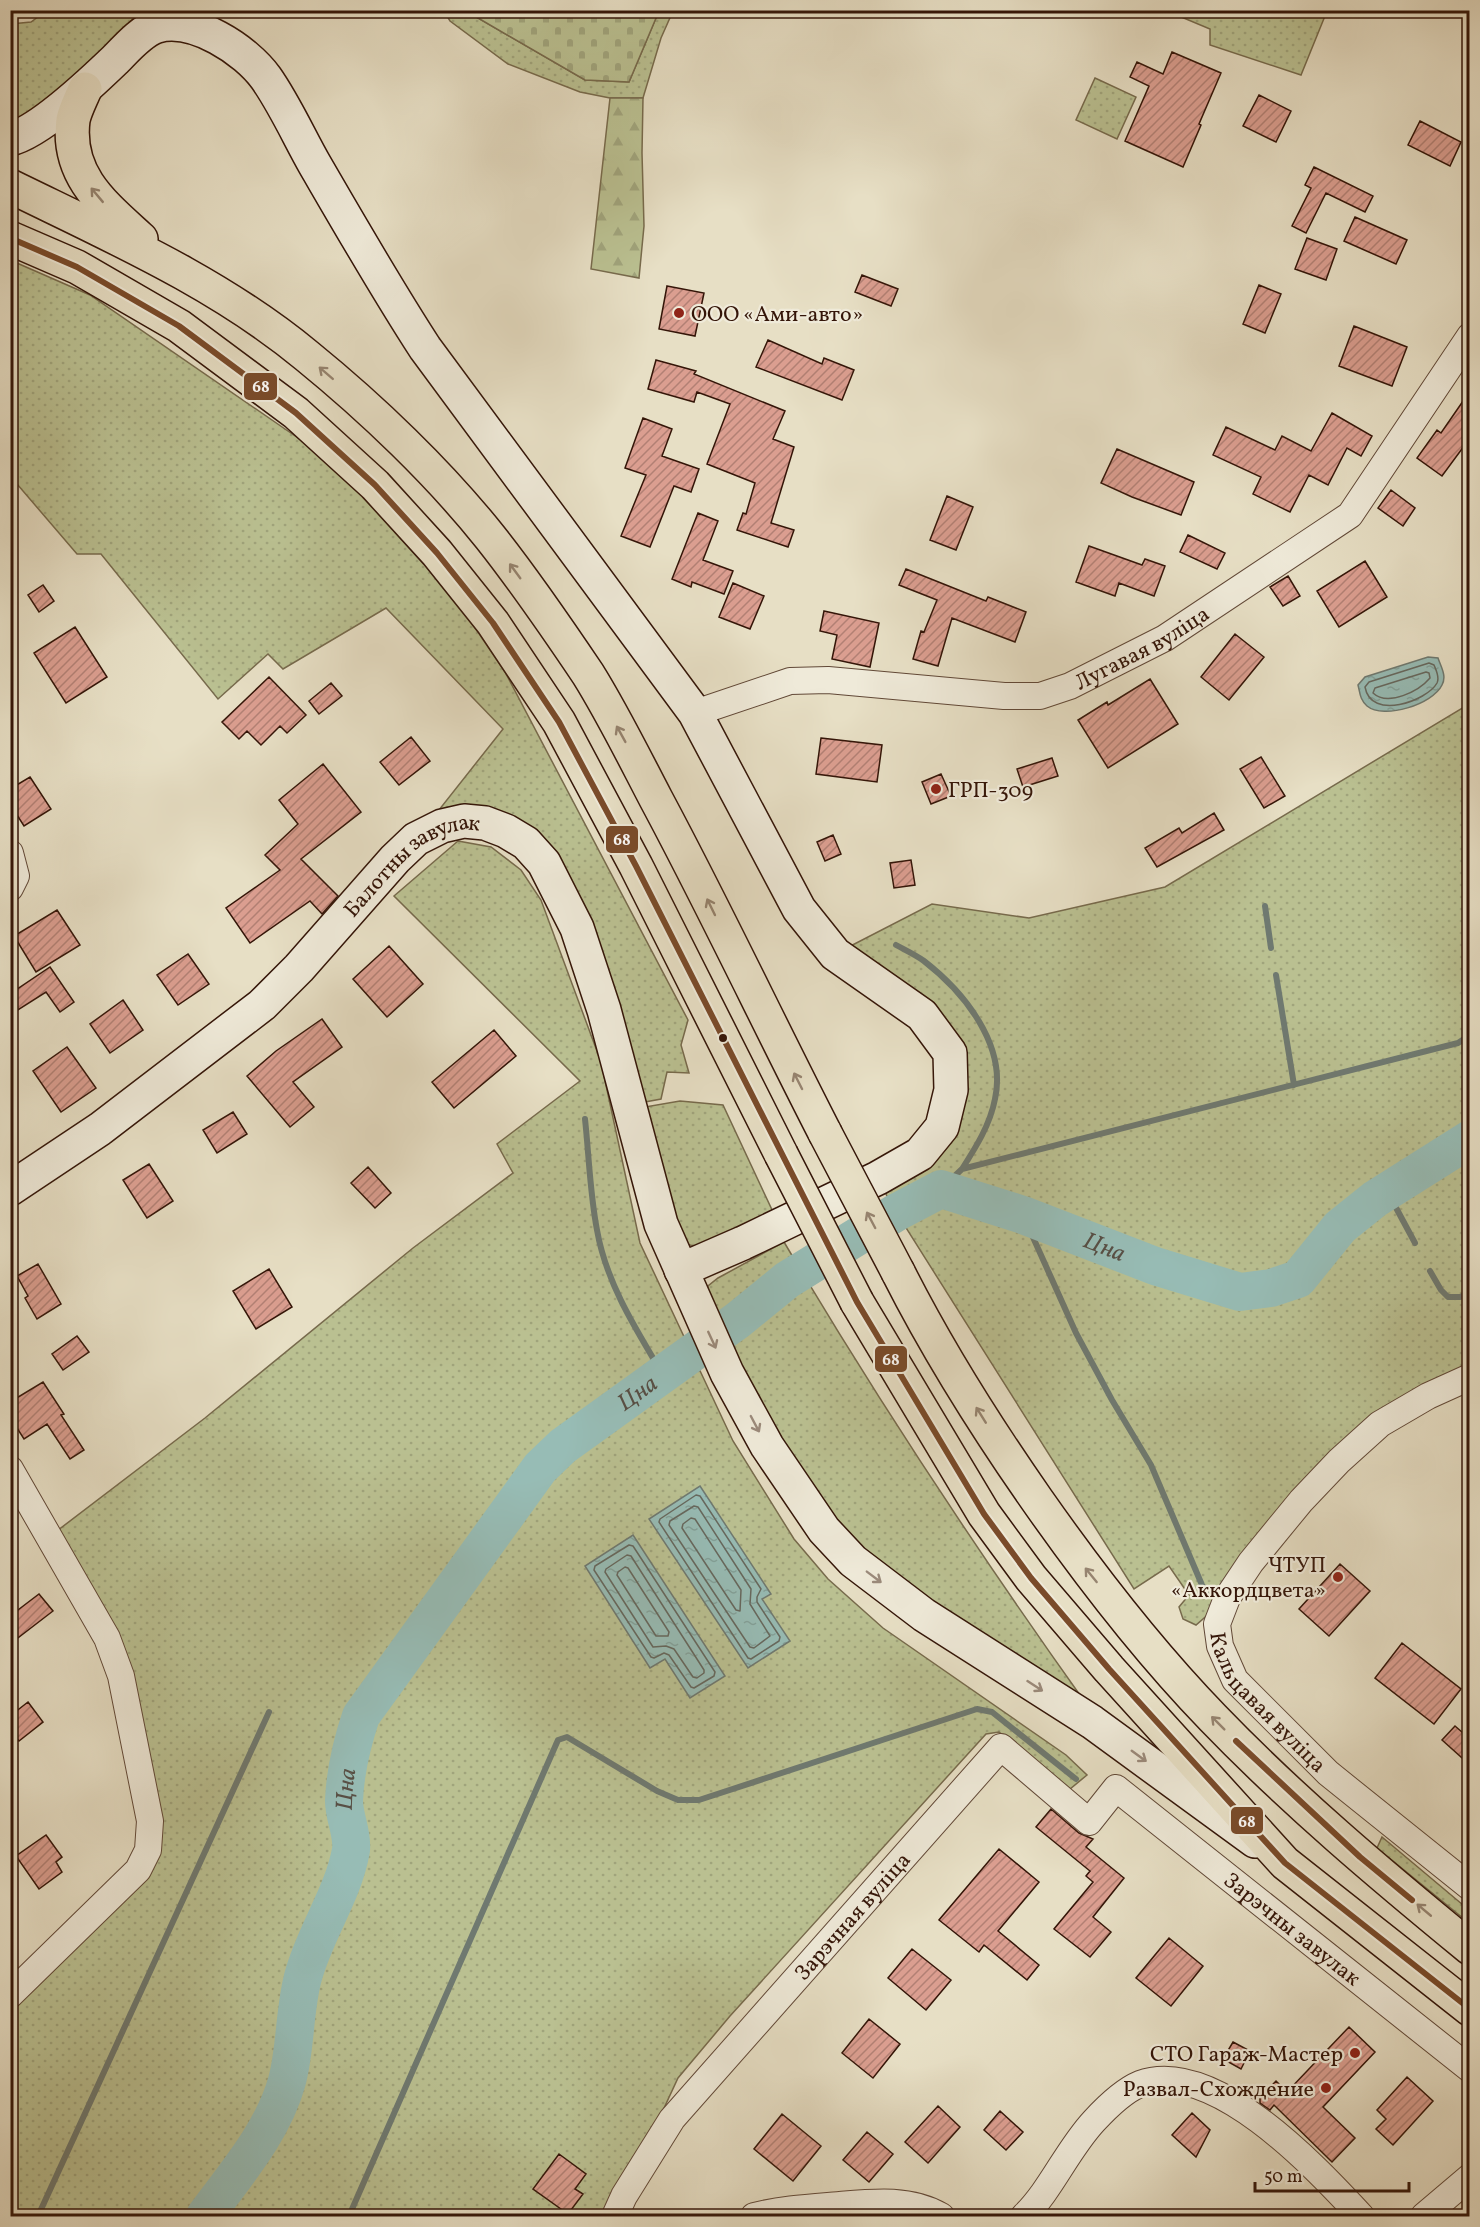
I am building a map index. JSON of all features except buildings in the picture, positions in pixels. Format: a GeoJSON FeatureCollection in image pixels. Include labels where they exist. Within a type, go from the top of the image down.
{"type":"FeatureCollection","features":[{"type":"Feature","properties":{"kind":"highway"},"geometry":{"type":"LineString","coordinates":[[85,89],[73,118],[73,147],[78,169],[107,208],[169,265]]}},
{"type":"Feature","properties":{"kind":"highway"},"geometry":{"type":"LineString","coordinates":[[10,186],[169,265],[241,309],[305,354],[370,411],[416,456],[489,536],[544,611],[601,697],[682,847],[825,1133],[926,1327],[1006,1456],[1084,1568],[1145,1643],[1212,1717],[1260,1766],[1360,1857],[1470,1948]]}},
{"type":"Feature","properties":{"kind":"highway"},"geometry":{"type":"LineString","coordinates":[[10,238],[77,267],[188,333],[296,413],[375,485],[437,553],[493,622],[559,722],[641,876],[857,1302],[972,1494],[1031,1578],[1163,1732],[1285,1863],[1470,2009]]}},
{"type":"Feature","properties":{"kind":"main road"},"geometry":{"type":"LineString","coordinates":[[10,139],[45,120],[85,89],[135,40],[156,26],[181,25],[210,33],[234,47],[266,77],[384,286],[425,348],[695,713],[799,909],[835,954],[922,1015],[950,1053],[951,1090],[942,1127],[920,1154],[868,1183],[744,1243],[681,1269]]}},
{"type":"Feature","properties":{"kind":"main road","name":"Балотны завулак"},"geometry":{"type":"LineString","coordinates":[[10,1189],[100,1129],[262,1005],[299,968],[395,859],[416,839],[442,826],[464,821],[485,823],[506,831],[526,843],[544,863],[577,928],[604,1010],[661,1224],[727,1373],[767,1446],[824,1530],[853,1561],[924,1615],[1092,1722],[1285,1863]]}},
{"type":"Feature","properties":{"kind":"street","name":"Лугавая вуліца"},"geometry":{"type":"LineString","coordinates":[[695,713],[790,681],[828,680],[1004,696],[1040,696],[1070,686],[1165,638],[1350,515],[1470,336]]}},
{"type":"Feature","properties":{"kind":"street"},"geometry":{"type":"LineString","coordinates":[[10,853],[16,876],[10,888]]}},
{"type":"Feature","properties":{"kind":"street","name":"Кальцавая вуліца"},"geometry":{"type":"LineString","coordinates":[[1470,1377],[1428,1396],[1380,1425],[1339,1461],[1301,1501],[1251,1562],[1227,1598],[1217,1624],[1220,1646],[1235,1680],[1328,1773],[1470,1887]]}},
{"type":"Feature","properties":{"kind":"street"},"geometry":{"type":"LineString","coordinates":[[10,1468],[107,1638],[121,1676],[150,1821],[148,1850],[138,1870],[10,1995]]}},
{"type":"Feature","properties":{"kind":"street","name":"Зарэчная вуліца"},"geometry":{"type":"LineString","coordinates":[[615,2217],[624,2196],[672,2119],[1001,1746],[1089,1822],[1116,1788]]}},
{"type":"Feature","properties":{"kind":"street","name":"Зарэчны завулак"},"geometry":{"type":"LineString","coordinates":[[1116,1788],[1470,2069]]}},
{"type":"Feature","properties":{"kind":"street"},"geometry":{"type":"LineString","coordinates":[[1024,2217],[1045,2190],[1076,2142],[1115,2100],[1139,2085],[1163,2081],[1191,2084],[1209,2090],[1237,2105],[1316,2168],[1361,2217]]}},
{"type":"Feature","properties":{"kind":"street"},"geometry":{"type":"LineString","coordinates":[[1424,2217],[1470,2176]]}},
{"type":"Feature","properties":{"kind":"street"},"geometry":{"type":"LineString","coordinates":[[754,2217],[777,2211],[873,2202],[909,2204],[931,2210],[941,2217]]}},
{"type":"Feature","properties":{"kind":"green space"},"geometry":{"type":"Polygon","coordinates":[[[46,11],[141,11],[71,80],[11,129],[11,24],[31,22],[46,11]]]}},
{"type":"Feature","properties":{"kind":"green space"},"geometry":{"type":"Polygon","coordinates":[[[444,11],[466,11],[585,80],[629,82],[659,11],[673,11],[661,38],[643,98],[610,98],[580,92],[508,64],[450,21],[444,11]]]}},
{"type":"Feature","properties":{"kind":"green space"},"geometry":{"type":"Polygon","coordinates":[[[466,11],[659,11],[629,82],[585,80],[466,11]]]}},
{"type":"Feature","properties":{"kind":"green space"},"geometry":{"type":"Polygon","coordinates":[[[1167,11],[1327,11],[1301,75],[1210,45],[1210,29],[1167,11]]]}},
{"type":"Feature","properties":{"kind":"green space"},"geometry":{"type":"Polygon","coordinates":[[[1095,78],[1136,97],[1117,139],[1076,120],[1095,78]]]}},
{"type":"Feature","properties":{"kind":"green space"},"geometry":{"type":"Polygon","coordinates":[[[610,98],[643,98],[644,226],[639,278],[591,269],[610,98]]]}},
{"type":"Feature","properties":{"kind":"green space"},"geometry":{"type":"Polygon","coordinates":[[[10,260],[90,295],[301,440],[396,525],[457,601],[505,672],[688,1020],[681,1045],[689,1073],[667,1072],[661,1099],[629,1105],[577,928],[506,831],[416,839],[503,729],[386,608],[283,669],[268,654],[218,699],[101,554],[77,554],[11,477],[10,260]]]}},
{"type":"Feature","properties":{"kind":"green space"},"geometry":{"type":"Polygon","coordinates":[[[1469,704],[1469,1377],[1380,1424],[1227,1598],[1196,1625],[1183,1619],[1179,1607],[1189,1595],[1169,1566],[1134,1589],[891,1204],[878,1178],[920,1154],[950,1053],[835,954],[932,904],[1029,918],[1165,887],[1469,704]]]}},
{"type":"Feature","properties":{"kind":"green space"},"geometry":{"type":"Polygon","coordinates":[[[458,841],[491,847],[521,870],[541,900],[601,1062],[640,1243],[733,1441],[794,1539],[828,1579],[883,1628],[1066,1755],[1087,1775],[1070,1789],[999,1732],[986,1734],[730,2016],[678,2078],[614,2216],[11,2216],[11,1995],[148,1850],[121,1676],[49,1537],[205,1418],[413,1248],[513,1173],[497,1144],[580,1081],[394,896],[458,841]]]}},
{"type":"Feature","properties":{"kind":"green space"},"geometry":{"type":"Polygon","coordinates":[[[680,1101],[723,1105],[773,1212],[699,1248],[684,1243],[639,1108],[680,1101]]]}},
{"type":"Feature","properties":{"kind":"green space"},"geometry":{"type":"Polygon","coordinates":[[[784,1242],[931,1477],[1087,1705],[881,1569],[833,1520],[767,1419],[706,1295],[708,1286],[718,1278],[784,1242]]]}},
{"type":"Feature","properties":{"kind":"green space"},"geometry":{"type":"Polygon","coordinates":[[[1382,1837],[1469,1910],[1469,1923],[1377,1848],[1382,1837]]]}},
{"type":"Feature","properties":{"kind":"water"},"geometry":{"type":"Polygon","coordinates":[[[1428,657],[1438,658],[1444,678],[1437,692],[1429,698],[1419,704],[1396,711],[1375,710],[1363,701],[1358,685],[1365,677],[1428,657]]]}},
{"type":"Feature","properties":{"kind":"water"},"geometry":{"type":"Polygon","coordinates":[[[700,1486],[771,1594],[762,1599],[790,1641],[748,1668],[649,1519],[700,1486]]]}},
{"type":"Feature","properties":{"kind":"water"},"geometry":{"type":"Polygon","coordinates":[[[633,1535],[725,1676],[690,1698],[665,1659],[650,1668],[585,1566],[633,1535]]]}},
{"type":"Feature","properties":{"kind":"waterway"},"geometry":{"type":"LineString","coordinates":[[1265,906],[1271,948]]}},
{"type":"Feature","properties":{"kind":"waterway"},"geometry":{"type":"LineString","coordinates":[[896,945],[924,961],[954,988],[979,1021],[995,1059],[997,1079],[993,1109],[982,1135],[962,1169]]}},
{"type":"Feature","properties":{"kind":"waterway"},"geometry":{"type":"LineString","coordinates":[[1276,975],[1294,1085]]}},
{"type":"Feature","properties":{"kind":"waterway"},"geometry":{"type":"LineString","coordinates":[[941,1189],[962,1169],[1458,1043],[1470,1035]]}},
{"type":"Feature","properties":{"kind":"waterway"},"geometry":{"type":"LineString","coordinates":[[585,1119],[593,1203],[601,1249],[614,1286],[662,1373]]}},
{"type":"Feature","properties":{"kind":"waterway","name":"Цна"},"geometry":{"type":"LineString","coordinates":[[205,2216],[263,2135],[281,2100],[287,2081],[303,1977],[314,1944],[342,1882],[351,1850],[344,1801],[350,1758],[361,1716],[540,1468],[563,1446],[738,1320],[787,1280],[897,1212],[941,1189],[1023,1215],[1155,1266],[1240,1292],[1271,1288],[1298,1279],[1340,1227],[1375,1199],[1470,1139]]}},
{"type":"Feature","properties":{"kind":"waterway"},"geometry":{"type":"LineString","coordinates":[[1387,1191],[1415,1243]]}},
{"type":"Feature","properties":{"kind":"waterway"},"geometry":{"type":"LineString","coordinates":[[1023,1215],[1076,1333],[1151,1465],[1206,1592]]}},
{"type":"Feature","properties":{"kind":"waterway"},"geometry":{"type":"LineString","coordinates":[[1430,1271],[1448,1297],[1460,1297],[1470,1293]]}},
{"type":"Feature","properties":{"kind":"waterway"},"geometry":{"type":"LineString","coordinates":[[349,2216],[558,1740],[567,1737],[657,1791],[678,1800],[699,1800],[977,1709],[992,1712],[1076,1779]]}},
{"type":"Feature","properties":{"kind":"waterway"},"geometry":{"type":"LineString","coordinates":[[38,2216],[269,1712]]}},
{"type":"Feature","properties":{"kind":"transit line","name":"68"},"geometry":{"type":"LineString","coordinates":[[10,238],[77,267],[179,326],[296,413],[375,485],[437,553],[493,623],[559,722],[636,866],[857,1302],[984,1514],[1031,1578],[1109,1669],[1285,1863],[1470,2009]]}},
{"type":"Feature","properties":{"kind":"transit line","name":"68"},"geometry":{"type":"LineString","coordinates":[[1236,1741],[1360,1857],[1412,1900]]}},
{"type":"Feature","properties":{"kind":"place","name":"ООО «Ами-авто»"},"geometry":{"type":"Point","coordinates":[679,313]}},
{"type":"Feature","properties":{"kind":"place","name":"ГРП-309"},"geometry":{"type":"Point","coordinates":[936,789]}},
{"type":"Feature","properties":{"kind":"place","name":"ЧТУП «Аккордцвета»"},"geometry":{"type":"Point","coordinates":[1338,1577]}},
{"type":"Feature","properties":{"kind":"place","name":"СТО Гараж-Мастер"},"geometry":{"type":"Point","coordinates":[1355,2053]}},
{"type":"Feature","properties":{"kind":"place","name":"Развал-Схождение"},"geometry":{"type":"Point","coordinates":[1326,2088]}}]}
